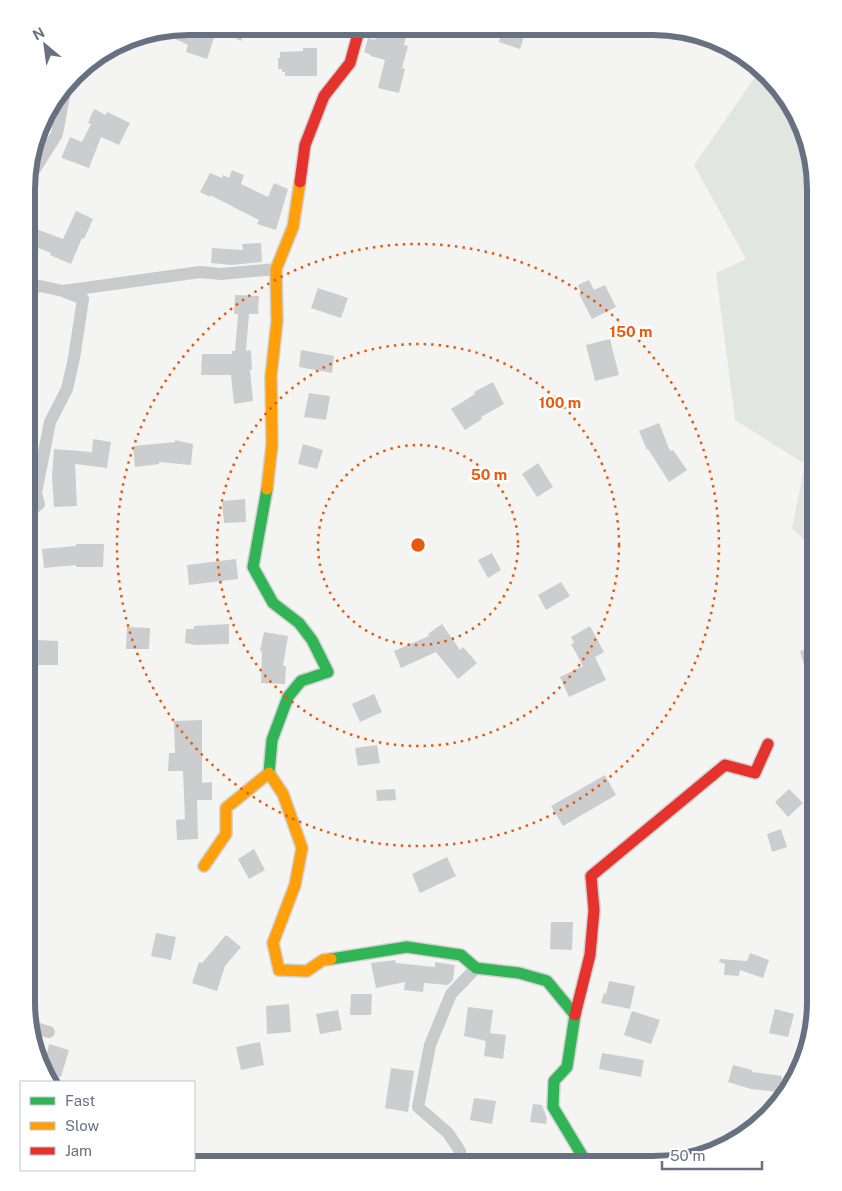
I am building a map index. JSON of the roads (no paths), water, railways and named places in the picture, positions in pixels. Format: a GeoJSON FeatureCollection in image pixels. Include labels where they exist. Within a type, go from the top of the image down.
{"type":"FeatureCollection","features":[{"type":"Feature","properties":{"kind":"street"},"geometry":{"type":"LineString","coordinates":[[358,35],[350,63],[324,96],[305,145],[293,227],[276,269],[278,321],[272,376],[272,445],[253,567],[273,603],[299,623],[312,640],[328,672],[301,681],[288,697],[272,740],[269,773],[283,794],[302,848],[295,885],[273,943],[279,970],[306,971],[323,960],[407,947],[461,955],[476,968],[519,973],[547,981],[576,1015]]}},
{"type":"Feature","properties":{"kind":"street"},"geometry":{"type":"LineString","coordinates":[[36,167],[57,134],[63,101]]}},
{"type":"Feature","properties":{"kind":"street"},"geometry":{"type":"LineString","coordinates":[[63,291],[200,272],[221,274],[276,269]]}},
{"type":"Feature","properties":{"kind":"street"},"geometry":{"type":"LineString","coordinates":[[35,288],[40,286],[83,298],[74,358],[66,389],[50,422],[36,493],[40,504],[35,508]]}},
{"type":"Feature","properties":{"kind":"street"},"geometry":{"type":"LineString","coordinates":[[582,1156],[554,1107],[554,1081],[567,1068],[576,1015],[590,955],[594,910],[591,876],[725,765],[755,773],[768,744]]}},
{"type":"Feature","properties":{"kind":"street"},"geometry":{"type":"LineString","coordinates":[[204,866],[226,834],[226,808],[269,773]]}},
{"type":"Feature","properties":{"kind":"street"},"geometry":{"type":"LineString","coordinates":[[459,1156],[460,1151],[448,1133],[418,1107],[430,1045],[450,994],[476,968]]}},
{"type":"Feature","properties":{"kind":"street"},"geometry":{"type":"LineString","coordinates":[[37,1029],[49,1032]]}}]}
